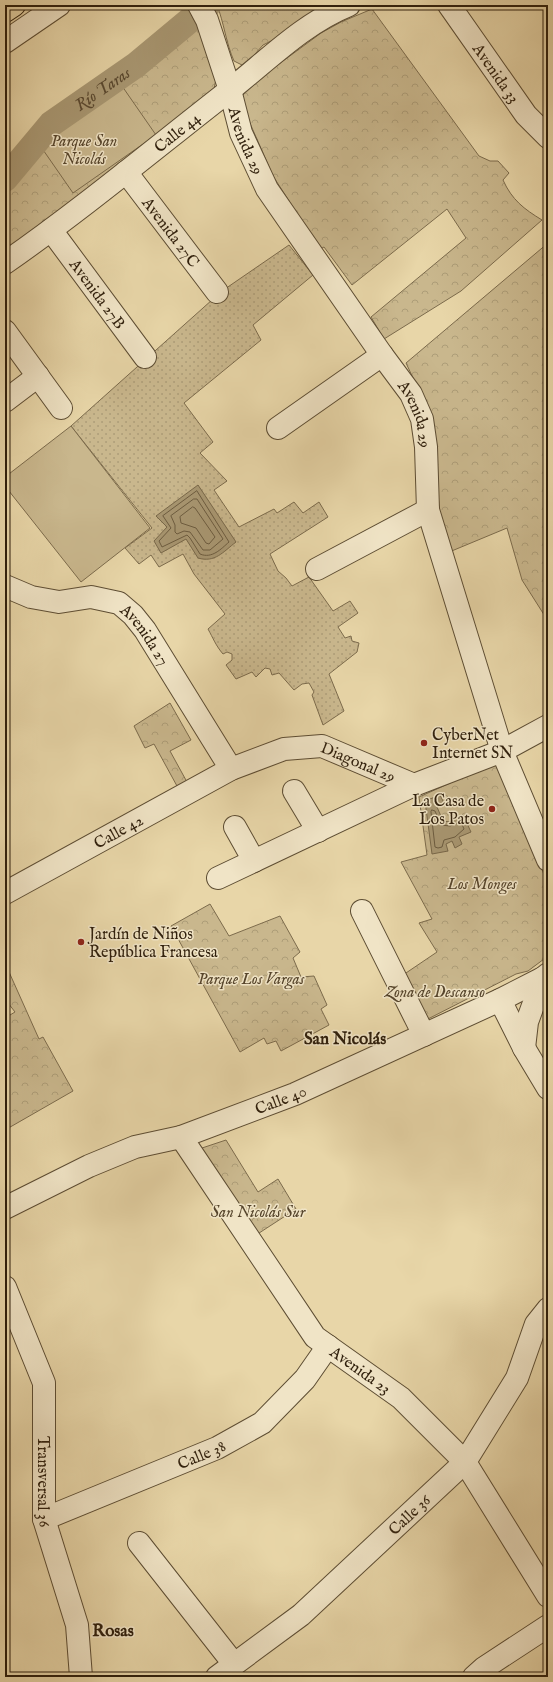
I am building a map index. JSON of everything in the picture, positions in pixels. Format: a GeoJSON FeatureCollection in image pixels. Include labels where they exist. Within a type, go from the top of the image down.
{"type":"FeatureCollection","features":[{"type":"Feature","properties":{"kind":"highway"},"geometry":{"type":"LineString","coordinates":[[5,11],[14,5]]}},
{"type":"Feature","properties":{"kind":"street"},"geometry":{"type":"LineString","coordinates":[[5,42],[59,5]]}},
{"type":"Feature","properties":{"kind":"street","name":"Calle 44"},"geometry":{"type":"LineString","coordinates":[[5,263],[51,230],[126,172],[306,28],[335,11],[349,5]]}},
{"type":"Feature","properties":{"kind":"street","name":"Avenida 33"},"geometry":{"type":"LineString","coordinates":[[449,5],[526,115],[548,137]]}},
{"type":"Feature","properties":{"kind":"street","name":"Avenida 29"},"geometry":{"type":"LineString","coordinates":[[203,13],[230,90],[241,133],[267,189],[382,355],[411,394],[422,419],[426,448],[428,510],[502,751],[548,860]]}},
{"type":"Feature","properties":{"kind":"street","name":"Avenida 27C"},"geometry":{"type":"LineString","coordinates":[[126,172],[217,292]]}},
{"type":"Feature","properties":{"kind":"street","name":"Avenida 27B"},"geometry":{"type":"LineString","coordinates":[[51,230],[144,357]]}},
{"type":"Feature","properties":{"kind":"street"},"geometry":{"type":"LineString","coordinates":[[5,331],[61,408]]}},
{"type":"Feature","properties":{"kind":"street"},"geometry":{"type":"LineString","coordinates":[[278,428],[382,355]]}},
{"type":"Feature","properties":{"kind":"street"},"geometry":{"type":"LineString","coordinates":[[5,401],[38,376]]}},
{"type":"Feature","properties":{"kind":"street"},"geometry":{"type":"LineString","coordinates":[[317,569],[428,510]]}},
{"type":"Feature","properties":{"kind":"street","name":"Avenida 27"},"geometry":{"type":"LineString","coordinates":[[5,586],[31,597],[59,602],[91,597],[119,604],[133,615],[145,630],[231,769]]}},
{"type":"Feature","properties":{"kind":"street","name":"Diagonal 29"},"geometry":{"type":"LineString","coordinates":[[231,769],[284,749],[322,746],[414,785],[502,751],[548,726]]}},
{"type":"Feature","properties":{"kind":"street","name":"Calle 42"},"geometry":{"type":"LineString","coordinates":[[5,894],[231,769]]}},
{"type":"Feature","properties":{"kind":"street"},"geometry":{"type":"LineString","coordinates":[[218,878],[414,785]]}},
{"type":"Feature","properties":{"kind":"street"},"geometry":{"type":"LineString","coordinates":[[294,791],[318,831]]}},
{"type":"Feature","properties":{"kind":"street"},"geometry":{"type":"LineString","coordinates":[[235,828],[254,862]]}},
{"type":"Feature","properties":{"kind":"street"},"geometry":{"type":"LineString","coordinates":[[362,912],[424,1035]]}},
{"type":"Feature","properties":{"kind":"street"},"geometry":{"type":"LineString","coordinates":[[524,1048],[527,1022],[545,976]]}},
{"type":"Feature","properties":{"kind":"street","name":"Calle 40"},"geometry":{"type":"LineString","coordinates":[[5,1208],[89,1166],[128,1150],[181,1137],[295,1094],[500,1000],[545,976]]}},
{"type":"Feature","properties":{"kind":"street"},"geometry":{"type":"LineString","coordinates":[[500,1000],[524,1048],[548,1088]]}},
{"type":"Feature","properties":{"kind":"street","name":"Avenida 23"},"geometry":{"type":"LineString","coordinates":[[181,1137],[315,1337],[400,1398],[465,1462],[548,1596]]}},
{"type":"Feature","properties":{"kind":"street","name":"Transversal 36"},"geometry":{"type":"LineString","coordinates":[[5,1287],[44,1383],[44,1519],[77,1625],[81,1677]]}},
{"type":"Feature","properties":{"kind":"street","name":"Calle 36"},"geometry":{"type":"LineString","coordinates":[[225,1671],[301,1615],[465,1462],[517,1378],[536,1324],[548,1309]]}},
{"type":"Feature","properties":{"kind":"street","name":"Calle 38"},"geometry":{"type":"LineString","coordinates":[[44,1519],[217,1448],[262,1423],[305,1379],[328,1346]]}},
{"type":"Feature","properties":{"kind":"street"},"geometry":{"type":"LineString","coordinates":[[138,1543],[225,1671]]}},
{"type":"Feature","properties":{"kind":"street"},"geometry":{"type":"LineString","coordinates":[[474,1677],[484,1668],[548,1626]]}},
{"type":"Feature","properties":{"kind":"green space"},"geometry":{"type":"Polygon","coordinates":[[[217,5],[328,5],[291,31],[263,45],[249,61],[242,65],[234,61],[217,5]]]}},
{"type":"Feature","properties":{"kind":"green space"},"geometry":{"type":"Polygon","coordinates":[[[372,9],[479,156],[490,161],[498,161],[509,173],[503,180],[510,193],[524,208],[542,220],[461,291],[384,339],[371,317],[466,238],[447,209],[352,285],[324,247],[320,249],[273,176],[249,121],[242,96],[264,75],[321,33],[341,22],[372,9]]]}},
{"type":"Feature","properties":{"kind":"green space","name":"Parque San Nicolás"},"geometry":{"type":"Polygon","coordinates":[[[200,14],[217,74],[214,89],[5,256],[5,184],[53,125],[139,65],[200,14]]]}},
{"type":"Feature","properties":{"kind":"green space"},"geometry":{"type":"Polygon","coordinates":[[[122,86],[156,135],[73,193],[39,144],[122,86]]]}},
{"type":"Feature","properties":{"kind":"green space"},"geometry":{"type":"Polygon","coordinates":[[[548,243],[548,621],[522,580],[507,528],[442,555],[436,461],[429,412],[406,363],[548,243]]]}},
{"type":"Feature","properties":{"kind":"green space"},"geometry":{"type":"Polygon","coordinates":[[[289,245],[313,275],[253,325],[261,340],[184,403],[213,442],[200,453],[227,481],[214,490],[239,527],[274,509],[277,513],[294,502],[303,513],[319,502],[328,517],[270,554],[278,571],[292,586],[309,577],[333,611],[350,601],[358,613],[338,627],[345,638],[351,636],[352,641],[359,643],[357,652],[329,674],[344,711],[323,725],[312,695],[314,692],[309,683],[302,684],[294,690],[279,673],[272,675],[270,669],[265,668],[256,677],[252,672],[236,679],[226,665],[232,660],[232,654],[227,652],[223,654],[216,645],[208,629],[225,614],[194,574],[183,554],[159,567],[151,555],[139,564],[125,548],[152,528],[71,426],[222,291],[289,245]]]}},
{"type":"Feature","properties":{"kind":"green space"},"geometry":{"type":"Polygon","coordinates":[[[71,426],[150,528],[81,582],[5,486],[5,477],[71,426]]]}},
{"type":"Feature","properties":{"kind":"green space"},"geometry":{"type":"Polygon","coordinates":[[[170,703],[191,740],[170,751],[187,782],[177,786],[154,744],[145,748],[134,726],[170,703]]]}},
{"type":"Feature","properties":{"kind":"green space","name":"Los Monges"},"geometry":{"type":"Polygon","coordinates":[[[497,762],[548,884],[548,956],[528,971],[516,974],[426,1020],[403,975],[437,952],[419,923],[432,919],[401,862],[427,855],[419,797],[497,762]]]}},
{"type":"Feature","properties":{"kind":"green space","name":"Parque Los Vargas"},"geometry":{"type":"Polygon","coordinates":[[[210,904],[229,936],[280,916],[300,952],[293,958],[301,977],[314,976],[327,1005],[321,1009],[329,1025],[281,1051],[276,1041],[267,1044],[264,1038],[240,1052],[171,926],[210,904]]]}},
{"type":"Feature","properties":{"kind":"green space"},"geometry":{"type":"Polygon","coordinates":[[[5,963],[39,1039],[43,1037],[73,1091],[5,1130],[5,1018],[15,1012],[5,999],[5,963]]]}},
{"type":"Feature","properties":{"kind":"green space","name":"San Nicolás Sur"},"geometry":{"type":"Polygon","coordinates":[[[226,1140],[258,1192],[278,1179],[296,1209],[253,1237],[199,1149],[226,1140]]]}},
{"type":"Feature","properties":{"kind":"water"},"geometry":{"type":"Polygon","coordinates":[[[198,485],[236,542],[223,553],[209,559],[198,558],[186,539],[161,553],[154,541],[167,527],[156,516],[198,485]]]}},
{"type":"Feature","properties":{"kind":"water"},"geometry":{"type":"Polygon","coordinates":[[[440,795],[444,803],[437,807],[443,821],[450,822],[463,815],[471,832],[459,837],[462,844],[455,848],[452,841],[446,844],[448,851],[432,854],[425,801],[440,795]]]}},
{"type":"Feature","properties":{"kind":"waterway","name":"Río Taras"},"geometry":{"type":"LineString","coordinates":[[5,179],[51,124],[136,65],[208,5]]}},
{"type":"Feature","properties":{"kind":"place","name":"CyberNet Internet SN"},"geometry":{"type":"Point","coordinates":[424,743]}},
{"type":"Feature","properties":{"kind":"place","name":"La Casa de Los Patos"},"geometry":{"type":"Point","coordinates":[492,809]}},
{"type":"Feature","properties":{"kind":"place","name":"Jardín de Niños República Francesa"},"geometry":{"type":"Point","coordinates":[81,942]}},
{"type":"Feature","properties":{"kind":"district","name":"San Nicolás"},"geometry":{"type":"Point","coordinates":[345,1038]}},
{"type":"Feature","properties":{"kind":"district","name":"Rosas"},"geometry":{"type":"Point","coordinates":[113,1630]}},
{"type":"Feature","properties":{"kind":"park label","name":"Zona de Descanso"},"geometry":{"type":"Point","coordinates":[435,991]}}]}
